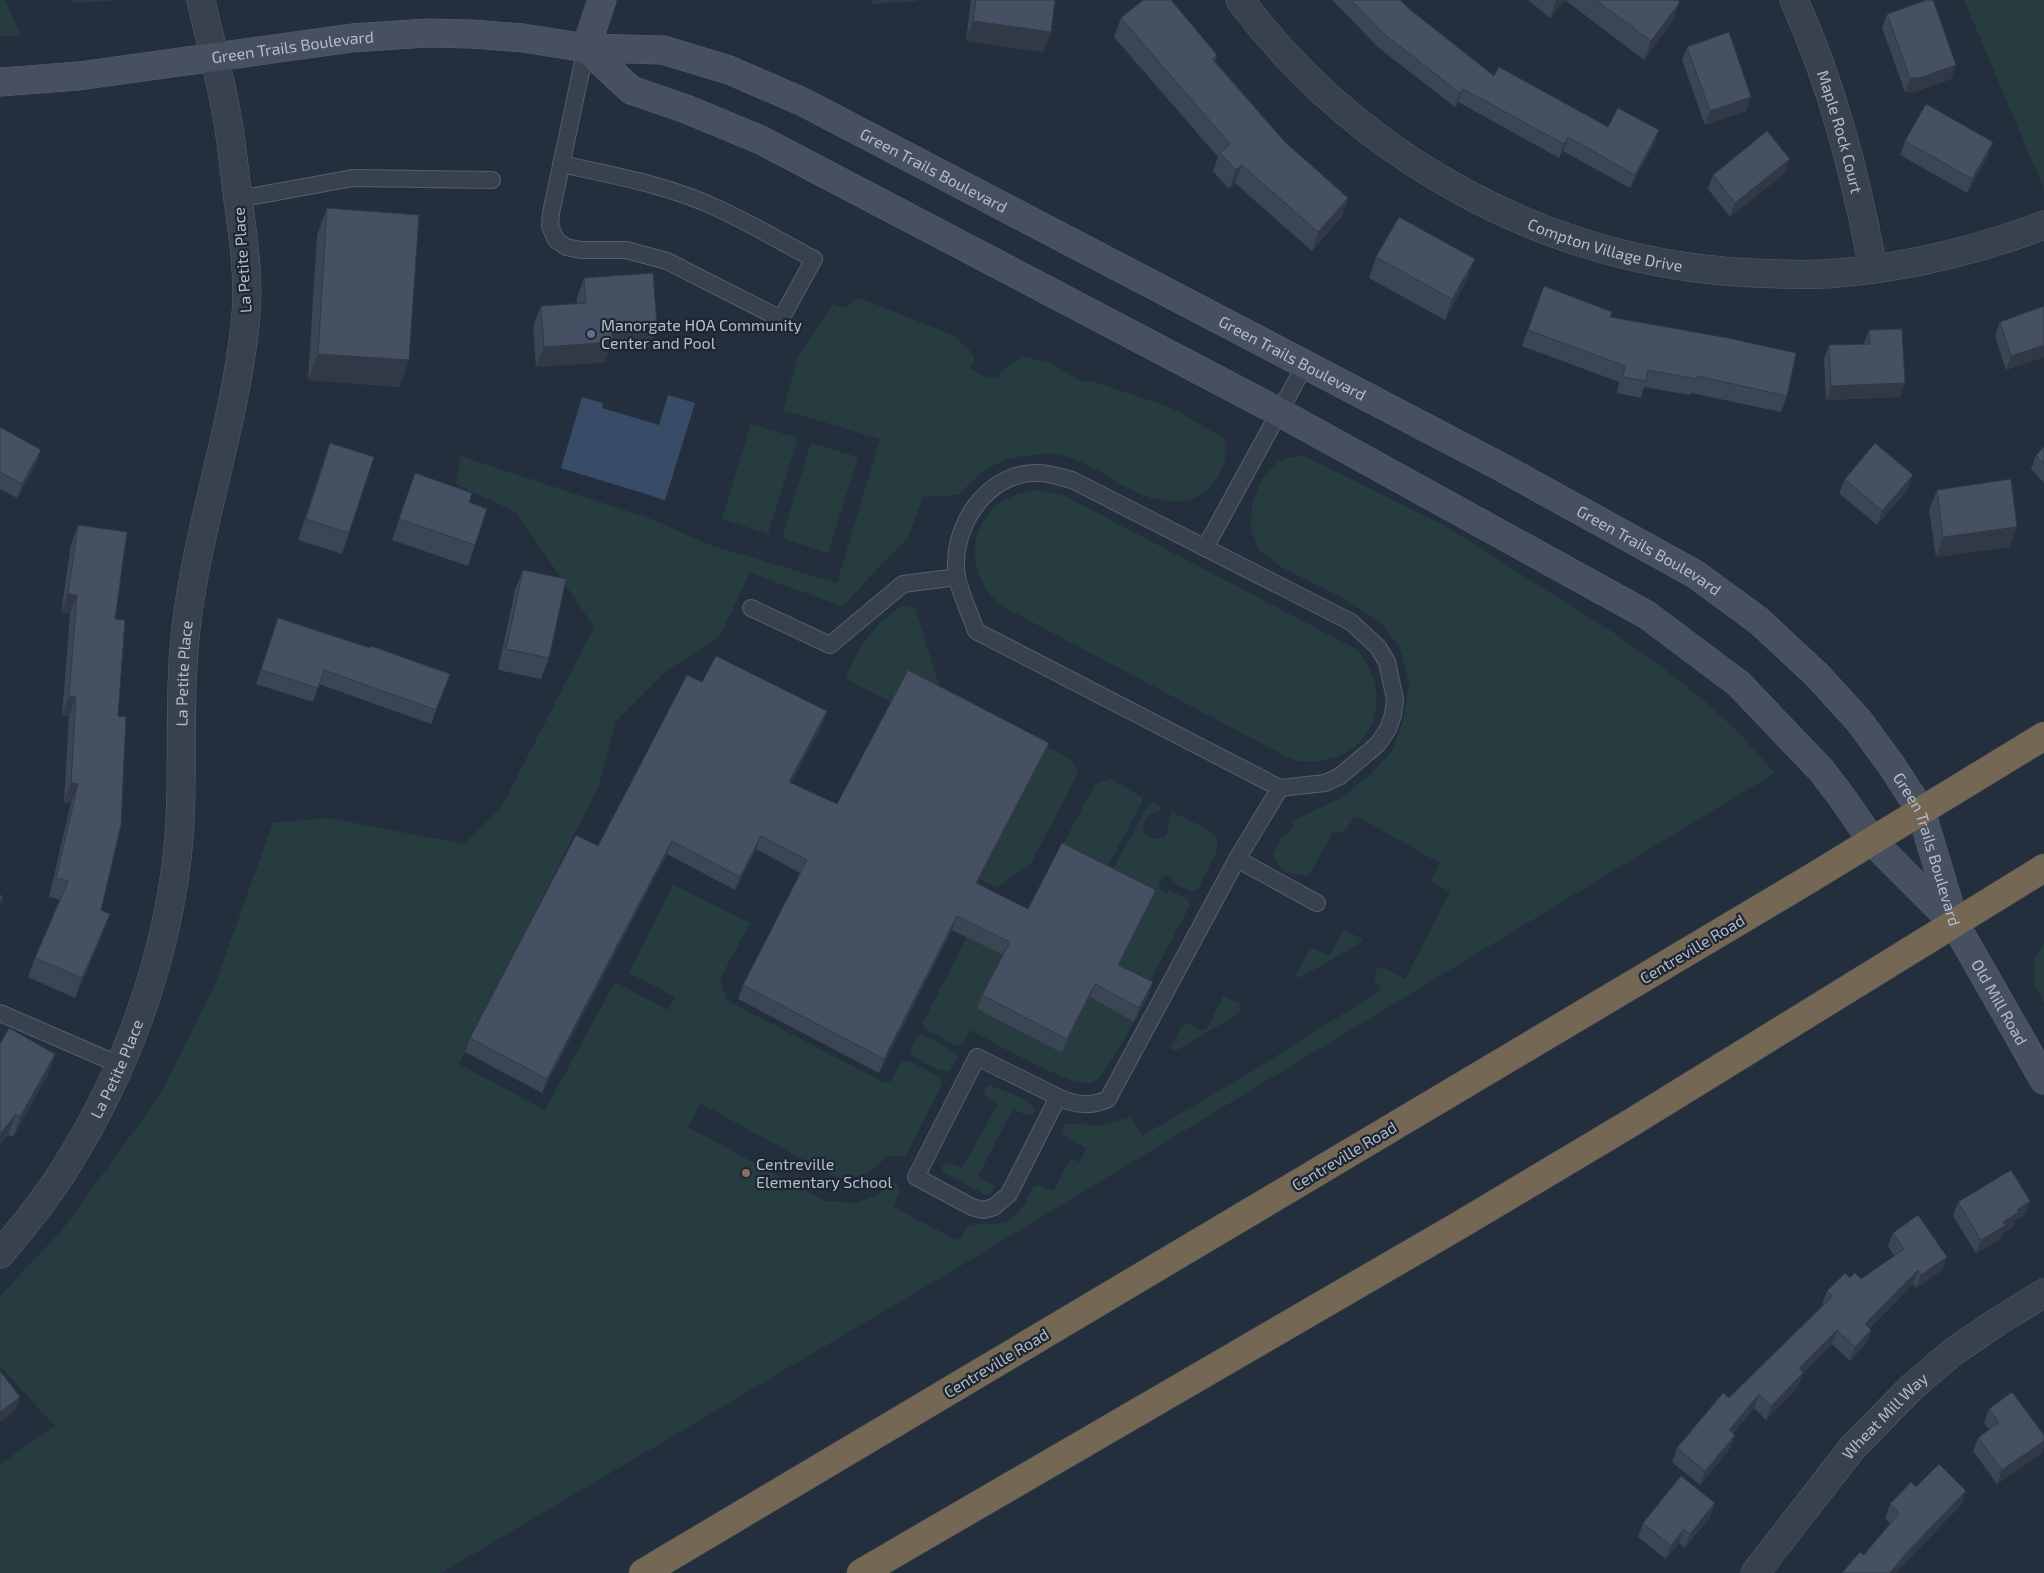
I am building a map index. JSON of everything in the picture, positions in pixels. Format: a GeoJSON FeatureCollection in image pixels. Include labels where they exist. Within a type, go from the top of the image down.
{"type":"FeatureCollection","features":[{"type":"Feature","properties":{"kind":"highway","name":"Centreville Road"},"geometry":{"type":"LineString","coordinates":[[643,1573],[1872,841],[2044,736]]}},
{"type":"Feature","properties":{"kind":"highway"},"geometry":{"type":"LineString","coordinates":[[861,1573],[1458,1226],[1629,1124],[2044,868]]}},
{"type":"Feature","properties":{"kind":"street","name":"La Petite Place"},"geometry":{"type":"LineString","coordinates":[[0,1254],[27,1223],[67,1166],[102,1105],[130,1041],[153,974],[168,911],[178,842],[182,788],[182,668],[186,626],[198,552],[237,390],[246,321],[243,234],[227,120],[201,0]]}},
{"type":"Feature","properties":{"kind":"street"},"geometry":{"type":"LineString","coordinates":[[586,48],[602,0]]}},
{"type":"Feature","properties":{"kind":"street","name":"Compton Village Drive"},"geometry":{"type":"LineString","coordinates":[[1240,0],[1297,68],[1342,109],[1389,147],[1435,177],[1488,206],[1522,221],[1601,249],[1654,262],[1717,271],[1796,275],[1836,274],[1934,259],[2044,225]]}},
{"type":"Feature","properties":{"kind":"street","name":"Maple Rock Court"},"geometry":{"type":"LineString","coordinates":[[1794,0],[1830,92],[1862,207],[1873,269]]}},
{"type":"Feature","properties":{"kind":"street","name":"Green Trails Boulevard"},"geometry":{"type":"LineString","coordinates":[[0,82],[79,76],[352,38],[427,33],[523,38],[586,48],[663,50],[729,70],[838,120],[1503,468],[1696,574],[1759,621],[1817,675],[1859,721],[1892,766],[1921,811],[1955,924]]}},
{"type":"Feature","properties":{"kind":"street","name":"Green Trails Boulevard"},"geometry":{"type":"LineString","coordinates":[[586,48],[631,90],[760,140],[1279,412],[1647,615],[1739,684],[1820,770],[1841,796],[1872,841],[1955,924]]}},
{"type":"Feature","properties":{"kind":"street","name":"Old Mill Road"},"geometry":{"type":"LineString","coordinates":[[1955,924],[2044,1080]]}},
{"type":"Feature","properties":{"kind":"street","name":"Wheat Mill Way"},"geometry":{"type":"LineString","coordinates":[[1756,1573],[1853,1447],[1912,1387],[1954,1352],[1997,1322],[2044,1293]]}},
{"type":"Feature","properties":{"kind":"lane"},"geometry":{"type":"LineString","coordinates":[[561,164],[646,182],[682,194],[719,209],[814,259],[781,318],[668,261],[626,250],[581,250],[566,247],[556,240],[550,226],[551,213],[561,164],[586,48]]}},
{"type":"Feature","properties":{"kind":"lane"},"geometry":{"type":"LineString","coordinates":[[238,199],[353,178],[492,180]]}},
{"type":"Feature","properties":{"kind":"lane"},"geometry":{"type":"LineString","coordinates":[[1205,548],[1305,365]]}},
{"type":"Feature","properties":{"kind":"lane"},"geometry":{"type":"LineString","coordinates":[[1038,473],[1072,480],[1351,622],[1378,647],[1387,662],[1395,699],[1393,715],[1378,744],[1340,776],[1325,782],[1280,788],[976,631],[957,577],[958,543],[963,527],[977,504],[997,485],[1038,473]]}},
{"type":"Feature","properties":{"kind":"lane"},"geometry":{"type":"LineString","coordinates":[[751,608],[830,646],[903,584],[957,577]]}},
{"type":"Feature","properties":{"kind":"lane"},"geometry":{"type":"LineString","coordinates":[[1058,1097],[1008,1194],[994,1207],[983,1210],[972,1207],[916,1177],[978,1057],[1058,1097],[1068,1102],[1083,1104],[1099,1103],[1108,1099],[1238,859],[1280,788]]}},
{"type":"Feature","properties":{"kind":"lane"},"geometry":{"type":"LineString","coordinates":[[1238,859],[1318,903]]}},
{"type":"Feature","properties":{"kind":"lane"},"geometry":{"type":"LineString","coordinates":[[0,1013],[120,1065]]}},
{"type":"Feature","properties":{"kind":"green space"},"geometry":{"type":"Polygon","coordinates":[[[0,0],[5,0],[21,36],[0,36],[0,0]]]}},
{"type":"Feature","properties":{"kind":"green space"},"geometry":{"type":"Polygon","coordinates":[[[1964,0],[2044,0],[2044,189],[1964,0]]]}},
{"type":"Feature","properties":{"kind":"green space"},"geometry":{"type":"Polygon","coordinates":[[[860,298],[952,335],[967,347],[975,358],[969,368],[983,376],[997,378],[1005,368],[1023,356],[1053,364],[1079,380],[1098,383],[1172,408],[1225,439],[1226,452],[1222,469],[1208,490],[1202,494],[1190,499],[1172,501],[1155,499],[1138,493],[1090,466],[1056,454],[1013,458],[984,471],[959,495],[923,497],[908,538],[842,606],[750,573],[719,638],[667,670],[616,721],[599,785],[459,1064],[545,1110],[615,982],[668,1010],[675,997],[629,973],[673,885],[750,923],[720,979],[727,1000],[885,1083],[891,1081],[901,1062],[907,1060],[940,1077],[942,1084],[905,1157],[891,1156],[870,1171],[854,1177],[837,1178],[700,1103],[688,1127],[825,1201],[855,1203],[877,1195],[890,1184],[897,1184],[900,1191],[893,1207],[957,1240],[960,1239],[969,1225],[1002,1223],[1013,1218],[1028,1198],[1033,1187],[1038,1185],[1053,1191],[1071,1158],[1079,1162],[1087,1149],[1063,1134],[1062,1129],[1065,1124],[1101,1125],[1131,1117],[1142,1136],[1251,1072],[1381,990],[1374,978],[1377,975],[1376,969],[1383,968],[1405,979],[1450,892],[1431,881],[1440,863],[1358,817],[1353,818],[1344,832],[1333,832],[1309,875],[1289,873],[1279,866],[1273,855],[1282,836],[1286,835],[1294,826],[1292,821],[1341,798],[1371,774],[1392,751],[1404,718],[1409,682],[1400,648],[1380,622],[1350,602],[1281,567],[1258,549],[1251,528],[1252,505],[1261,480],[1277,462],[1286,458],[1304,456],[1445,526],[1614,633],[1671,674],[1709,705],[1740,734],[1775,773],[964,1264],[441,1573],[0,1573],[0,1464],[55,1426],[0,1366],[0,1296],[62,1230],[160,1095],[215,984],[273,823],[328,818],[464,844],[502,806],[594,627],[517,513],[456,484],[461,456],[654,520],[707,544],[837,583],[880,439],[783,410],[798,357],[833,304],[843,308],[860,298]]]}},
{"type":"Feature","properties":{"kind":"green space"},"geometry":{"type":"Polygon","coordinates":[[[751,424],[798,438],[768,534],[722,519],[751,424]]]}},
{"type":"Feature","properties":{"kind":"green space"},"geometry":{"type":"Polygon","coordinates":[[[811,443],[858,457],[828,553],[782,538],[811,443]]]}},
{"type":"Feature","properties":{"kind":"green space"},"geometry":{"type":"Polygon","coordinates":[[[1034,490],[1061,494],[1356,649],[1367,665],[1374,681],[1375,715],[1369,730],[1358,744],[1344,754],[1316,761],[1304,762],[1291,759],[1002,606],[990,595],[982,581],[977,567],[975,552],[977,537],[982,523],[992,510],[1008,498],[1034,490]]]}},
{"type":"Feature","properties":{"kind":"green space"},"geometry":{"type":"Polygon","coordinates":[[[904,605],[915,608],[941,691],[1072,760],[1078,773],[1031,863],[997,888],[980,879],[1044,757],[893,703],[846,679],[855,657],[868,637],[885,619],[904,605]]]}},
{"type":"Feature","properties":{"kind":"green space"},"geometry":{"type":"Polygon","coordinates":[[[1111,779],[1142,797],[1142,802],[1101,879],[1057,856],[1095,784],[1111,779]]]}},
{"type":"Feature","properties":{"kind":"green space"},"geometry":{"type":"Polygon","coordinates":[[[1153,802],[1162,806],[1160,811],[1150,814],[1143,823],[1145,833],[1152,839],[1165,837],[1172,812],[1209,830],[1217,839],[1217,851],[1198,889],[1192,891],[1177,885],[1169,875],[1164,876],[1159,883],[1160,890],[1166,893],[1170,891],[1188,899],[1190,905],[1149,983],[1113,979],[1106,881],[1149,804],[1153,802]]]}},
{"type":"Feature","properties":{"kind":"green space"},"geometry":{"type":"Polygon","coordinates":[[[1344,929],[1363,940],[1362,942],[1301,977],[1297,977],[1296,974],[1309,951],[1313,948],[1329,956],[1344,929]]]}},
{"type":"Feature","properties":{"kind":"green space"},"geometry":{"type":"Polygon","coordinates":[[[967,937],[1005,956],[977,1009],[1062,1053],[1090,997],[1134,1022],[1110,1063],[1093,1082],[1084,1083],[1052,1072],[970,1030],[963,1044],[956,1046],[924,1028],[922,1024],[967,937]]]}},
{"type":"Feature","properties":{"kind":"green space"},"geometry":{"type":"Polygon","coordinates":[[[2044,943],[2044,1003],[2034,985],[2034,960],[2044,943]]]}},
{"type":"Feature","properties":{"kind":"green space"},"geometry":{"type":"Polygon","coordinates":[[[1223,996],[1239,1003],[1240,1010],[1236,1015],[1177,1050],[1172,1050],[1171,1045],[1182,1026],[1188,1023],[1203,1031],[1208,1027],[1223,996]]]}},
{"type":"Feature","properties":{"kind":"green space"},"geometry":{"type":"Polygon","coordinates":[[[922,1034],[957,1053],[957,1058],[949,1071],[928,1065],[910,1051],[917,1036],[922,1034]]]}},
{"type":"Feature","properties":{"kind":"green space"},"geometry":{"type":"Polygon","coordinates":[[[988,1085],[1021,1098],[1035,1110],[1032,1116],[1013,1109],[978,1176],[995,1186],[992,1192],[986,1195],[943,1172],[942,1166],[947,1163],[962,1168],[998,1104],[986,1097],[983,1092],[988,1085]]]}},
{"type":"Feature","properties":{"kind":"water"},"geometry":{"type":"Polygon","coordinates":[[[668,395],[695,403],[665,500],[561,468],[582,397],[603,403],[602,408],[659,425],[668,395]]]}},
{"type":"Feature","properties":{"kind":"building"},"geometry":{"type":"Polygon","coordinates":[[[976,0],[1055,0],[1051,32],[973,21],[976,0]]]}},
{"type":"Feature","properties":{"kind":"building"},"geometry":{"type":"Polygon","coordinates":[[[1143,0],[1171,0],[1217,55],[1212,59],[1285,142],[1348,198],[1318,232],[1242,165],[1236,170],[1220,153],[1230,144],[1121,18],[1143,0]]]}},
{"type":"Feature","properties":{"kind":"building"},"geometry":{"type":"Polygon","coordinates":[[[1351,0],[1400,0],[1494,76],[1499,67],[1608,127],[1618,108],[1659,130],[1635,175],[1568,137],[1564,144],[1463,89],[1460,93],[1384,34],[1351,0]]]}},
{"type":"Feature","properties":{"kind":"building"},"geometry":{"type":"Polygon","coordinates":[[[1596,0],[1677,0],[1680,2],[1651,41],[1596,0]]]}},
{"type":"Feature","properties":{"kind":"building"},"geometry":{"type":"Polygon","coordinates":[[[1927,0],[1933,0],[1956,65],[1919,78],[1910,78],[1887,14],[1927,0]]]}},
{"type":"Feature","properties":{"kind":"building"},"geometry":{"type":"Polygon","coordinates":[[[1729,32],[1751,97],[1710,111],[1687,47],[1729,32]]]}},
{"type":"Feature","properties":{"kind":"building"},"geometry":{"type":"Polygon","coordinates":[[[1926,104],[1993,142],[1972,179],[1905,141],[1926,104]]]}},
{"type":"Feature","properties":{"kind":"building"},"geometry":{"type":"Polygon","coordinates":[[[1767,131],[1790,159],[1735,203],[1713,175],[1767,131]]]}},
{"type":"Feature","properties":{"kind":"building"},"geometry":{"type":"Polygon","coordinates":[[[327,208],[419,215],[409,360],[318,354],[327,208]]]}},
{"type":"Feature","properties":{"kind":"building"},"geometry":{"type":"Polygon","coordinates":[[[1399,217],[1475,259],[1452,299],[1376,257],[1399,217]]]}},
{"type":"Feature","properties":{"kind":"building"},"geometry":{"type":"Polygon","coordinates":[[[653,273],[657,326],[612,329],[613,342],[544,347],[541,306],[586,303],[584,278],[653,273]]]}},
{"type":"Feature","properties":{"kind":"building"},"geometry":{"type":"Polygon","coordinates":[[[1544,286],[1612,312],[1610,317],[1728,338],[1796,353],[1787,396],[1697,376],[1696,379],[1648,370],[1646,381],[1623,377],[1625,366],[1528,330],[1544,286]]]}},
{"type":"Feature","properties":{"kind":"building"},"geometry":{"type":"Polygon","coordinates":[[[2044,306],[2044,345],[2011,356],[2000,322],[2044,306]]]}},
{"type":"Feature","properties":{"kind":"building"},"geometry":{"type":"Polygon","coordinates":[[[1902,329],[1905,383],[1831,386],[1829,345],[1870,344],[1869,330],[1902,329]]]}},
{"type":"Feature","properties":{"kind":"building"},"geometry":{"type":"Polygon","coordinates":[[[0,427],[41,450],[22,484],[0,472],[0,427]]]}},
{"type":"Feature","properties":{"kind":"building"},"geometry":{"type":"Polygon","coordinates":[[[330,443],[374,457],[349,533],[306,519],[330,443]]]}},
{"type":"Feature","properties":{"kind":"building"},"geometry":{"type":"Polygon","coordinates":[[[1875,443],[1913,475],[1882,511],[1845,479],[1875,443]]]}},
{"type":"Feature","properties":{"kind":"building"},"geometry":{"type":"Polygon","coordinates":[[[2044,447],[2044,464],[2036,455],[2044,447]]]}},
{"type":"Feature","properties":{"kind":"building"},"geometry":{"type":"Polygon","coordinates":[[[415,473],[472,493],[469,502],[487,509],[475,545],[399,519],[415,473]]]}},
{"type":"Feature","properties":{"kind":"building"},"geometry":{"type":"Polygon","coordinates":[[[2011,479],[2017,527],[1943,537],[1937,490],[2011,479]]]}},
{"type":"Feature","properties":{"kind":"building"},"geometry":{"type":"Polygon","coordinates":[[[78,525],[127,532],[115,619],[125,620],[118,716],[126,717],[121,825],[101,910],[110,914],[82,978],[35,958],[68,881],[56,878],[78,784],[71,783],[76,697],[69,696],[77,595],[68,594],[78,525]]]}},
{"type":"Feature","properties":{"kind":"building"},"geometry":{"type":"Polygon","coordinates":[[[523,570],[566,579],[549,658],[506,649],[523,570]]]}},
{"type":"Feature","properties":{"kind":"building"},"geometry":{"type":"Polygon","coordinates":[[[278,618],[370,648],[371,646],[450,674],[436,710],[324,670],[318,688],[261,670],[278,618]]]}},
{"type":"Feature","properties":{"kind":"building"},"geometry":{"type":"Polygon","coordinates":[[[716,656],[827,711],[789,782],[837,804],[908,670],[1049,743],[976,883],[1028,909],[1062,843],[1156,890],[1118,965],[1153,982],[1139,1008],[1095,984],[1067,1039],[982,995],[1010,942],[957,916],[884,1059],[743,985],[807,860],[761,836],[740,877],[672,841],[547,1079],[470,1038],[576,835],[598,846],[687,675],[702,682],[716,656]]]}},
{"type":"Feature","properties":{"kind":"building"},"geometry":{"type":"Polygon","coordinates":[[[9,1028],[55,1054],[20,1117],[16,1114],[0,1134],[0,1044],[9,1028]]]}},
{"type":"Feature","properties":{"kind":"building"},"geometry":{"type":"Polygon","coordinates":[[[2011,1170],[2030,1201],[2017,1210],[2019,1212],[2003,1222],[2006,1225],[1981,1240],[1958,1202],[2011,1170]]]}},
{"type":"Feature","properties":{"kind":"building"},"geometry":{"type":"Polygon","coordinates":[[[1918,1215],[1947,1257],[1921,1275],[1918,1270],[1865,1324],[1871,1330],[1855,1347],[1837,1330],[1799,1368],[1803,1373],[1771,1406],[1759,1394],[1729,1430],[1735,1435],[1705,1471],[1677,1448],[1723,1393],[1729,1398],[1833,1296],[1827,1291],[1845,1273],[1850,1278],[1855,1273],[1861,1279],[1904,1249],[1893,1233],[1918,1215]]]}},
{"type":"Feature","properties":{"kind":"building"},"geometry":{"type":"Polygon","coordinates":[[[0,1371],[20,1397],[0,1412],[0,1371]]]}},
{"type":"Feature","properties":{"kind":"building"},"geometry":{"type":"Polygon","coordinates":[[[2012,1392],[2044,1435],[2044,1441],[2002,1470],[1978,1438],[1999,1422],[1989,1409],[2012,1392]]]}},
{"type":"Feature","properties":{"kind":"building"},"geometry":{"type":"Polygon","coordinates":[[[1939,1464],[1966,1491],[1907,1552],[1890,1573],[1842,1573],[1860,1552],[1864,1555],[1899,1513],[1890,1504],[1911,1482],[1916,1487],[1939,1464]]]}},
{"type":"Feature","properties":{"kind":"building"},"geometry":{"type":"Polygon","coordinates":[[[1681,1476],[1715,1503],[1690,1534],[1684,1529],[1671,1546],[1643,1523],[1681,1476]]]}},
{"type":"Feature","properties":{"kind":"place","name":"Manorgate HOA Community Center and Pool"},"geometry":{"type":"Point","coordinates":[591,334]}},
{"type":"Feature","properties":{"kind":"place","name":"Centreville Elementary School"},"geometry":{"type":"Point","coordinates":[746,1173]}}]}
